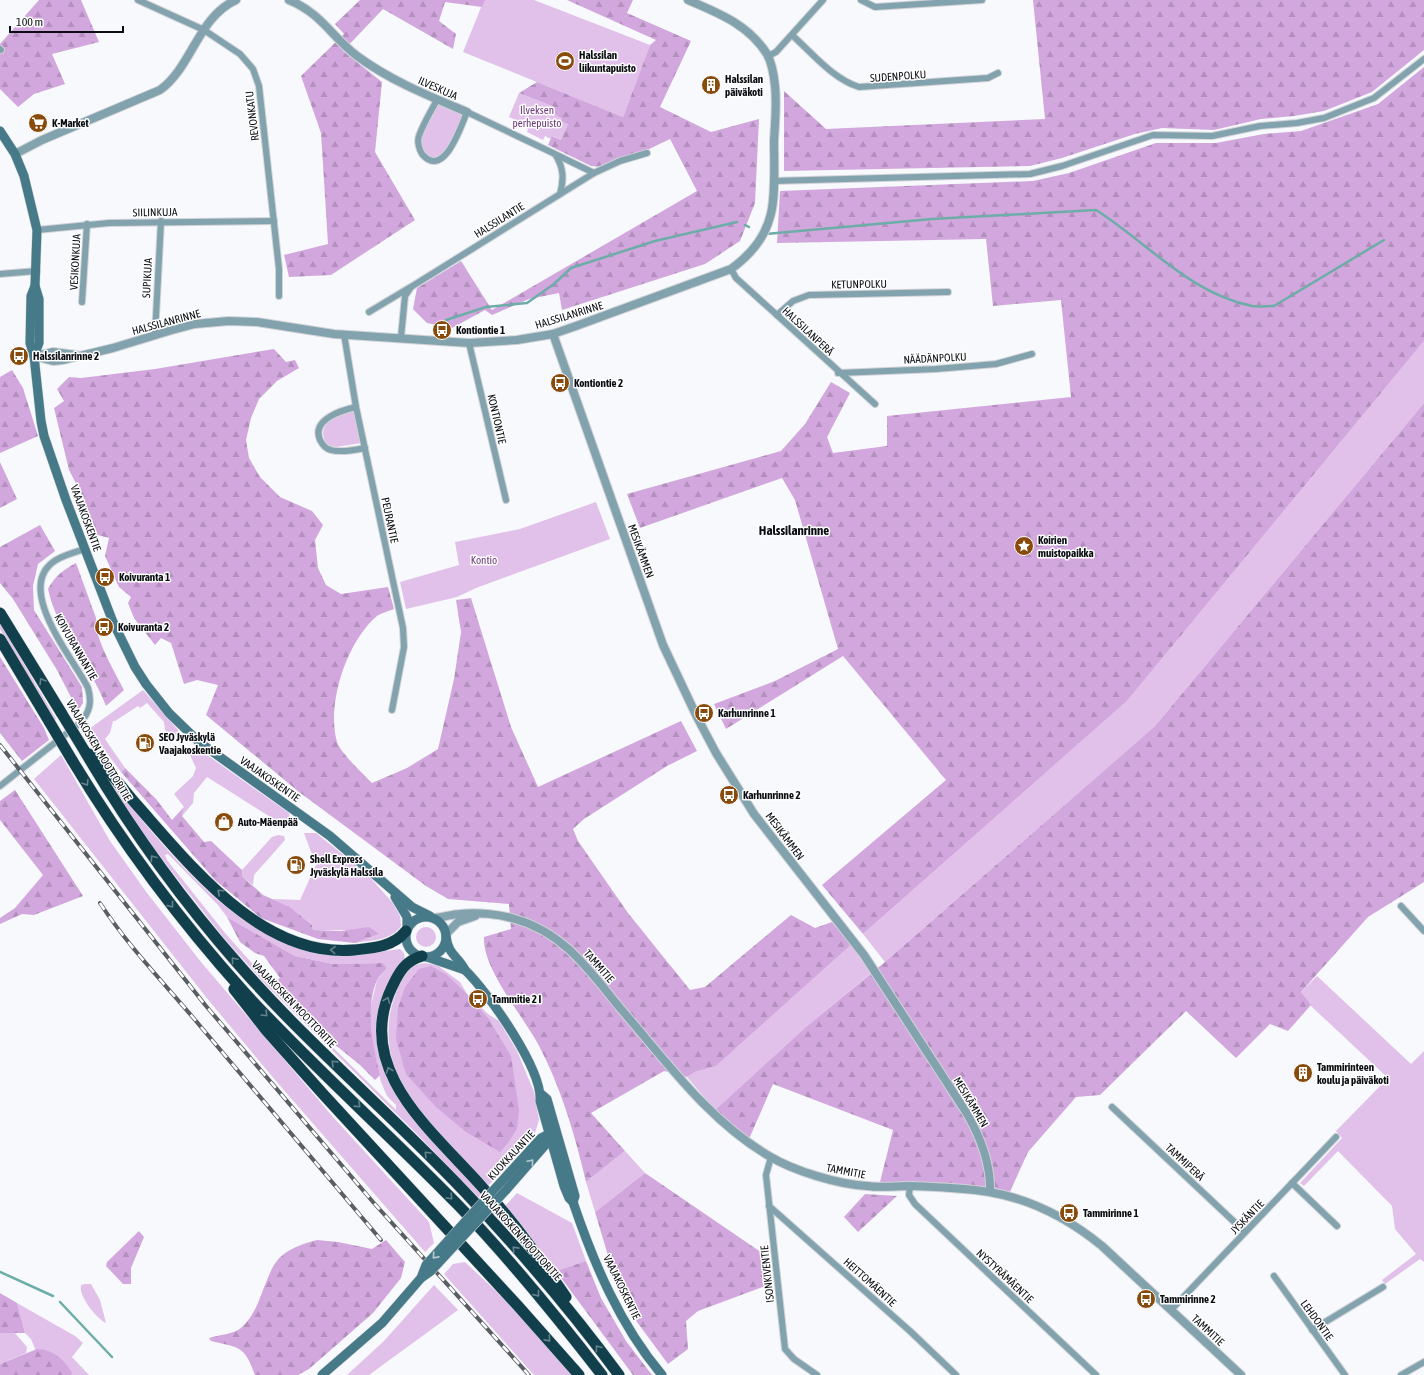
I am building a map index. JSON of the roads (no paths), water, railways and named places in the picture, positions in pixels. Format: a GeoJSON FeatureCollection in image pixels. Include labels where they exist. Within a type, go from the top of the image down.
{"type":"FeatureCollection","features":[{"type":"Feature","properties":{"kind":"highway","name":"VAAJAKOSKEN MOOTTORITIE"},"geometry":{"type":"LineString","coordinates":[[0,613],[118,806],[166,876],[238,965],[308,1038],[464,1191],[578,1321],[619,1375]]}},
{"type":"Feature","properties":{"kind":"highway"},"geometry":{"type":"LineString","coordinates":[[0,640],[72,760],[138,861],[185,922],[220,964],[267,1016],[399,1145],[488,1237],[602,1375]]}},
{"type":"Feature","properties":{"kind":"highway"},"geometry":{"type":"LineString","coordinates":[[84,750],[97,759],[166,838],[200,874],[230,902],[272,933],[291,941],[312,947],[345,951],[390,944],[400,938],[407,929]]}},
{"type":"Feature","properties":{"kind":"highway"},"geometry":{"type":"LineString","coordinates":[[424,957],[413,959],[404,967],[393,985],[384,1007],[382,1039],[384,1054],[390,1073],[410,1108],[511,1221],[551,1274],[578,1321]]}},
{"type":"Feature","properties":{"kind":"highway"},"geometry":{"type":"LineString","coordinates":[[220,964],[231,985],[245,1005],[367,1142],[518,1306],[579,1375]]}},
{"type":"Feature","properties":{"kind":"main road","name":"VAAJAKOSKENTIE"},"geometry":{"type":"LineString","coordinates":[[0,131],[15,154],[24,176],[37,230],[36,286],[39,299],[39,343],[34,356],[36,383],[44,436],[85,549],[125,648],[146,684],[169,713],[199,742],[330,836],[412,908],[431,917]]}},
{"type":"Feature","properties":{"kind":"main road","name":"VAAJAKOSKENTIE"},"geometry":{"type":"LineString","coordinates":[[380,879],[404,911],[407,917],[407,929]]}},
{"type":"Feature","properties":{"kind":"main road"},"geometry":{"type":"LineString","coordinates":[[416,917],[431,917],[442,924],[446,935],[441,951],[431,957],[424,957],[413,953],[408,947],[406,943],[407,929],[416,917]]}},
{"type":"Feature","properties":{"kind":"main road","name":"VAAJAKOSKENTIE"},"geometry":{"type":"LineString","coordinates":[[446,935],[448,949],[487,994],[526,1056],[541,1094],[540,1101],[553,1137],[564,1186],[569,1198],[574,1202],[598,1268],[617,1308],[638,1343],[662,1375]]}},
{"type":"Feature","properties":{"kind":"main road","name":"VAAJAKOSKENTIE"},"geometry":{"type":"LineString","coordinates":[[424,957],[465,970]]}},
{"type":"Feature","properties":{"kind":"main road","name":"KUOKKALANTIE"},"geometry":{"type":"LineString","coordinates":[[322,1375],[382,1322],[421,1278],[426,1266],[455,1239],[503,1186],[553,1137]]}},
{"type":"Feature","properties":{"kind":"street","name":"REVONKATU"},"geometry":{"type":"LineString","coordinates":[[138,0],[204,30],[248,61],[259,86],[279,269],[279,296]]}},
{"type":"Feature","properties":{"kind":"street"},"geometry":{"type":"LineString","coordinates":[[15,154],[42,140],[160,90],[173,78],[204,30],[219,11],[236,0]]}},
{"type":"Feature","properties":{"kind":"street","name":"ILVESKUJA"},"geometry":{"type":"LineString","coordinates":[[289,0],[312,12],[355,54],[389,77],[437,100],[467,112],[594,173]]}},
{"type":"Feature","properties":{"kind":"street"},"geometry":{"type":"LineString","coordinates":[[688,0],[736,22],[752,36],[768,56],[776,52],[823,0]]}},
{"type":"Feature","properties":{"kind":"street"},"geometry":{"type":"LineString","coordinates":[[861,0],[875,7],[982,0]]}},
{"type":"Feature","properties":{"kind":"street","name":"SUDENPOLKU"},"geometry":{"type":"LineString","coordinates":[[792,35],[838,77],[848,84],[859,88],[988,78],[998,73]]}},
{"type":"Feature","properties":{"kind":"street","name":"HALSSILANRINNE"},"geometry":{"type":"LineString","coordinates":[[34,356],[53,362],[113,348],[195,324],[241,320],[344,334],[469,343],[517,340],[552,334],[605,316],[730,269],[744,260],[756,247],[771,216],[775,88],[768,56]]}},
{"type":"Feature","properties":{"kind":"street"},"geometry":{"type":"LineString","coordinates":[[773,181],[1030,174],[1062,166],[1153,135],[1212,136],[1260,126],[1297,123],[1324,118],[1374,98],[1424,59]]}},
{"type":"Feature","properties":{"kind":"street"},"geometry":{"type":"LineString","coordinates":[[437,100],[418,137],[421,152],[426,157],[433,160],[441,159],[448,152],[467,112]]}},
{"type":"Feature","properties":{"kind":"street","name":"HALSSILANTIE"},"geometry":{"type":"LineString","coordinates":[[369,312],[594,173],[620,161],[647,153]]}},
{"type":"Feature","properties":{"kind":"street"},"geometry":{"type":"LineString","coordinates":[[555,154],[562,164],[564,181],[560,194]]}},
{"type":"Feature","properties":{"kind":"street","name":"SIILINKUJA"},"geometry":{"type":"LineString","coordinates":[[37,230],[87,224],[160,221],[274,221]]}},
{"type":"Feature","properties":{"kind":"street","name":"SUPIKUJA"},"geometry":{"type":"LineString","coordinates":[[155,335],[160,221]]}},
{"type":"Feature","properties":{"kind":"street","name":"VESIKONKUJA"},"geometry":{"type":"LineString","coordinates":[[82,302],[87,224]]}},
{"type":"Feature","properties":{"kind":"street","name":"HALSSILANPERÄ"},"geometry":{"type":"LineString","coordinates":[[730,269],[736,278],[838,373],[875,404]]}},
{"type":"Feature","properties":{"kind":"street"},"geometry":{"type":"LineString","coordinates":[[0,274],[36,271]]}},
{"type":"Feature","properties":{"kind":"street"},"geometry":{"type":"LineString","coordinates":[[401,338],[405,296],[411,287]]}},
{"type":"Feature","properties":{"kind":"street","name":"KETUNPOLKU"},"geometry":{"type":"LineString","coordinates":[[777,315],[793,301],[809,295],[948,292]]}},
{"type":"Feature","properties":{"kind":"street","name":"PEURANTIE"},"geometry":{"type":"LineString","coordinates":[[344,334],[356,407],[403,628],[404,647],[392,710]]}},
{"type":"Feature","properties":{"kind":"street","name":"MESIKÄMMEN"},"geometry":{"type":"LineString","coordinates":[[552,334],[664,645],[693,710],[716,753],[754,814],[864,955],[966,1112],[980,1139],[990,1182],[990,1192]]}},
{"type":"Feature","properties":{"kind":"street","name":"KONTIONTIE"},"geometry":{"type":"LineString","coordinates":[[469,343],[506,500]]}},
{"type":"Feature","properties":{"kind":"street","name":"NÄÄDÄNPOLKU"},"geometry":{"type":"LineString","coordinates":[[838,373],[936,369],[996,364],[1032,354]]}},
{"type":"Feature","properties":{"kind":"street"},"geometry":{"type":"LineString","coordinates":[[356,407],[331,416],[320,427],[319,438],[322,444],[331,450],[365,448]]}},
{"type":"Feature","properties":{"kind":"street","name":"KOIVURANNANTIE"},"geometry":{"type":"LineString","coordinates":[[0,786],[80,723],[89,710],[90,696],[88,688],[50,623],[41,601],[40,593],[43,577],[49,566],[56,560],[85,549]]}},
{"type":"Feature","properties":{"kind":"street"},"geometry":{"type":"LineString","coordinates":[[1401,906],[1424,931]]}},
{"type":"Feature","properties":{"kind":"street","name":"TAMMITIE"},"geometry":{"type":"LineString","coordinates":[[431,917],[466,913],[502,916],[531,924],[542,929],[561,942],[578,958],[704,1104],[735,1132],[771,1157],[822,1178],[867,1186],[910,1186],[990,1192],[1047,1210],[1071,1223],[1102,1246],[1241,1375]]}},
{"type":"Feature","properties":{"kind":"street","name":"TAMMITIE"},"geometry":{"type":"LineString","coordinates":[[446,935],[458,922],[468,917],[483,915]]}},
{"type":"Feature","properties":{"kind":"street","name":"TAMMIPERÄ"},"geometry":{"type":"LineString","coordinates":[[1112,1107],[1246,1232]]}},
{"type":"Feature","properties":{"kind":"street","name":"JYSKÄNTIE"},"geometry":{"type":"LineString","coordinates":[[1171,1310],[1336,1137]]}},
{"type":"Feature","properties":{"kind":"street","name":"ISONKIVENTIE"},"geometry":{"type":"LineString","coordinates":[[771,1157],[766,1176],[785,1349],[794,1359],[817,1375]]}},
{"type":"Feature","properties":{"kind":"street"},"geometry":{"type":"LineString","coordinates":[[1292,1183],[1337,1226]]}},
{"type":"Feature","properties":{"kind":"street","name":"NYSTYRÄMÄENTIE"},"geometry":{"type":"LineString","coordinates":[[910,1186],[909,1195],[915,1204],[1096,1375]]}},
{"type":"Feature","properties":{"kind":"street","name":"HEITTOMÄENTIE"},"geometry":{"type":"LineString","coordinates":[[769,1206],[956,1375]]}},
{"type":"Feature","properties":{"kind":"street","name":"LEHDONTIE"},"geometry":{"type":"LineString","coordinates":[[1274,1276],[1345,1375]]}},
{"type":"Feature","properties":{"kind":"street"},"geometry":{"type":"LineString","coordinates":[[1312,1330],[1383,1287]]}},
{"type":"Feature","properties":{"kind":"street"},"geometry":{"type":"LineString","coordinates":[[1400,1375],[1424,1362]]}},
{"type":"Feature","properties":{"kind":"waterway"},"geometry":{"type":"LineString","coordinates":[[766,234],[932,219],[1096,210],[1189,279],[1208,290],[1229,299],[1252,306],[1274,306],[1384,240]]}},
{"type":"Feature","properties":{"kind":"waterway"},"geometry":{"type":"LineString","coordinates":[[446,320],[486,307],[527,303],[554,284],[571,268],[655,241],[737,222]]}},
{"type":"Feature","properties":{"kind":"waterway"},"geometry":{"type":"LineString","coordinates":[[745,225],[749,227]]}},
{"type":"Feature","properties":{"kind":"waterway"},"geometry":{"type":"LineString","coordinates":[[0,1272],[53,1296]]}},
{"type":"Feature","properties":{"kind":"waterway"},"geometry":{"type":"LineString","coordinates":[[60,1302],[112,1357]]}},
{"type":"Feature","properties":{"kind":"railway"},"geometry":{"type":"LineString","coordinates":[[0,745],[206,1006],[373,1202],[529,1375]]}},
{"type":"Feature","properties":{"kind":"railway"},"geometry":{"type":"LineString","coordinates":[[100,903],[136,952],[381,1240]]}},
{"type":"Feature","properties":{"kind":"place","name":"Halssilan liikuntapuisto"},"geometry":{"type":"Point","coordinates":[565,61]}},
{"type":"Feature","properties":{"kind":"place","name":"Halssilan päiväkoti"},"geometry":{"type":"Point","coordinates":[711,85]}},
{"type":"Feature","properties":{"kind":"place","name":"K-Market"},"geometry":{"type":"Point","coordinates":[38,123]}},
{"type":"Feature","properties":{"kind":"place","name":"Kontiontie 1"},"geometry":{"type":"Point","coordinates":[442,330]}},
{"type":"Feature","properties":{"kind":"place","name":"Halssilanrinne 2"},"geometry":{"type":"Point","coordinates":[19,356]}},
{"type":"Feature","properties":{"kind":"place","name":"Kontiontie 2"},"geometry":{"type":"Point","coordinates":[560,383]}},
{"type":"Feature","properties":{"kind":"place","name":"Koirien muistopaikka"},"geometry":{"type":"Point","coordinates":[1024,546]}},
{"type":"Feature","properties":{"kind":"place","name":"Koivuranta 1"},"geometry":{"type":"Point","coordinates":[105,577]}},
{"type":"Feature","properties":{"kind":"place","name":"Koivuranta 2"},"geometry":{"type":"Point","coordinates":[104,627]}},
{"type":"Feature","properties":{"kind":"place","name":"Karhunrinne 1"},"geometry":{"type":"Point","coordinates":[704,713]}},
{"type":"Feature","properties":{"kind":"place","name":"SEO Jyväskylä Vaajakoskentie"},"geometry":{"type":"Point","coordinates":[145,743]}},
{"type":"Feature","properties":{"kind":"place","name":"Karhunrinne 2"},"geometry":{"type":"Point","coordinates":[729,795]}},
{"type":"Feature","properties":{"kind":"place","name":"Auto-Mäenpää"},"geometry":{"type":"Point","coordinates":[224,822]}},
{"type":"Feature","properties":{"kind":"place","name":"Shell Express Jyväskylä Halssila"},"geometry":{"type":"Point","coordinates":[296,865]}},
{"type":"Feature","properties":{"kind":"place","name":"Tammitie 2 I"},"geometry":{"type":"Point","coordinates":[478,999]}},
{"type":"Feature","properties":{"kind":"place","name":"Tammirinteen koulu ja päiväkoti"},"geometry":{"type":"Point","coordinates":[1303,1073]}},
{"type":"Feature","properties":{"kind":"place","name":"Tammirinne 1"},"geometry":{"type":"Point","coordinates":[1069,1213]}},
{"type":"Feature","properties":{"kind":"place","name":"Tammirinne 2"},"geometry":{"type":"Point","coordinates":[1146,1299]}},
{"type":"Feature","properties":{"kind":"district","name":"Halssilanrinne"},"geometry":{"type":"Point","coordinates":[794,530]}},
{"type":"Feature","properties":{"kind":"park label","name":"Ilveksen perhepuisto"},"geometry":{"type":"Point","coordinates":[537,116]}},
{"type":"Feature","properties":{"kind":"park label","name":"Kontio"},"geometry":{"type":"Point","coordinates":[484,560]}}]}
